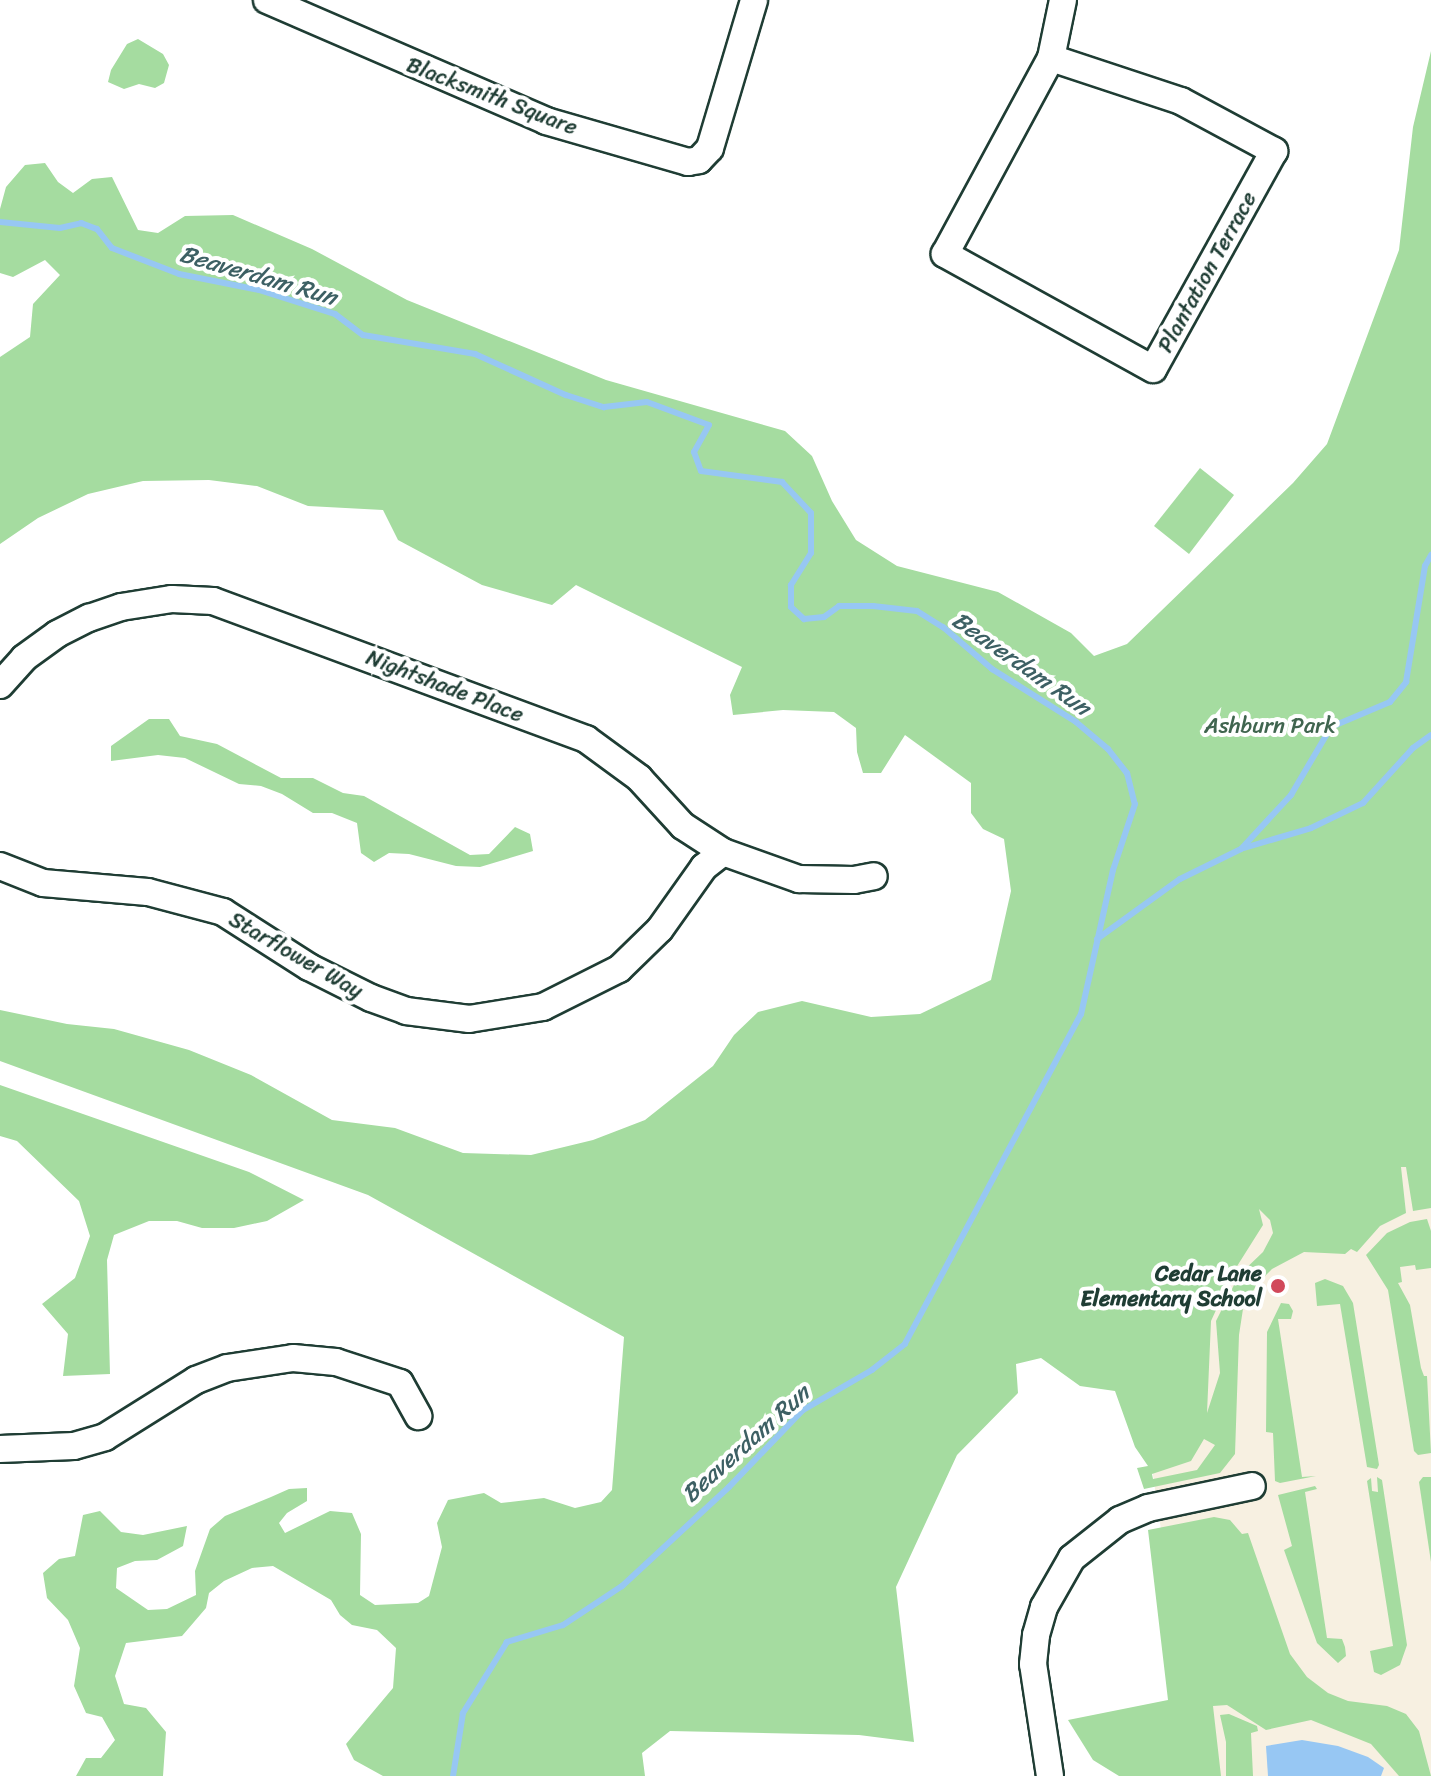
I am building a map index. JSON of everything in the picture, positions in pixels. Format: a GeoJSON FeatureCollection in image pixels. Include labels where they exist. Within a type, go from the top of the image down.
{"type":"FeatureCollection","features":[{"type":"Feature","properties":{"kind":"street","name":"Blacksmith Square"},"geometry":{"type":"LineString","coordinates":[[267,0],[546,121],[688,162],[699,160],[710,148],[754,0]]}},
{"type":"Feature","properties":{"kind":"street","name":"Plantation Terrace"},"geometry":{"type":"LineString","coordinates":[[1051,58],[1181,101],[1274,151],[1153,369],[945,254],[1051,58],[1063,0]]}},
{"type":"Feature","properties":{"kind":"street","name":"Nightshade Place"},"geometry":{"type":"LineString","coordinates":[[0,685],[24,658],[57,634],[89,618],[121,607],[172,599],[213,601],[586,739],[639,778],[683,826],[723,852],[799,879],[854,880],[874,876]]}},
{"type":"Feature","properties":{"kind":"street","name":"Starflower Way"},"geometry":{"type":"LineString","coordinates":[[0,866],[43,883],[148,892],[223,912],[309,967],[371,998],[406,1011],[469,1019],[543,1007],[594,985],[619,969],[660,929],[704,867],[723,852]]}},
{"type":"Feature","properties":{"kind":"street"},"geometry":{"type":"LineString","coordinates":[[0,1449],[74,1446],[105,1437],[196,1380],[227,1368],[271,1359],[336,1362],[369,1370],[400,1383],[418,1416]]}},
{"type":"Feature","properties":{"kind":"street"},"geometry":{"type":"LineString","coordinates":[[1050,1776],[1033,1664],[1036,1635],[1049,1595],[1072,1558],[1094,1537],[1120,1520],[1148,1508],[1252,1486]]}},
{"type":"Feature","properties":{"kind":"shaded area","name":"Cedar Lane Elementary School"},"geometry":{"type":"Polygon","coordinates":[[[1431,939],[1431,1776],[1197,1776],[1098,1099],[1431,939]]]}},
{"type":"Feature","properties":{"kind":"green space"},"geometry":{"type":"Polygon","coordinates":[[[138,39],[163,54],[169,65],[164,83],[155,88],[139,84],[124,89],[108,82],[111,70],[127,44],[138,39]]]}},
{"type":"Feature","properties":{"kind":"green space","name":"Ashburn Park"},"geometry":{"type":"Polygon","coordinates":[[[1431,51],[1431,1208],[1413,1211],[1406,1167],[1401,1167],[1406,1213],[1380,1226],[1357,1252],[1351,1249],[1345,1254],[1304,1252],[1272,1269],[1257,1284],[1243,1309],[1239,1335],[1235,1454],[1220,1473],[1144,1489],[1137,1468],[1148,1466],[1135,1447],[1115,1391],[1080,1386],[1041,1358],[1016,1364],[1018,1393],[957,1455],[896,1587],[914,1742],[859,1735],[670,1731],[642,1753],[645,1776],[383,1776],[354,1760],[346,1744],[393,1688],[396,1648],[377,1630],[352,1625],[340,1615],[331,1600],[273,1566],[252,1568],[224,1581],[209,1593],[206,1608],[182,1636],[126,1643],[115,1676],[124,1704],[146,1708],[166,1732],[163,1776],[76,1776],[86,1758],[101,1758],[115,1740],[102,1717],[86,1713],[74,1686],[80,1648],[68,1620],[47,1598],[43,1573],[59,1559],[75,1556],[83,1515],[100,1511],[121,1532],[143,1535],[187,1526],[183,1546],[157,1560],[135,1561],[117,1568],[116,1588],[148,1610],[167,1609],[196,1595],[195,1571],[210,1529],[225,1516],[289,1489],[307,1488],[307,1501],[287,1513],[279,1523],[285,1533],[330,1511],[352,1513],[361,1534],[360,1595],[375,1605],[418,1603],[429,1596],[442,1547],[437,1523],[448,1500],[484,1493],[501,1503],[544,1498],[575,1508],[601,1502],[612,1490],[624,1337],[368,1195],[0,1061],[0,1010],[67,1024],[114,1029],[189,1050],[251,1075],[332,1120],[395,1128],[463,1153],[531,1155],[593,1140],[645,1120],[713,1066],[734,1035],[758,1012],[802,1001],[871,1017],[920,1014],[991,980],[1011,891],[1004,839],[983,829],[971,813],[971,783],[905,735],[881,773],[863,773],[857,752],[856,728],[834,712],[783,710],[733,715],[730,695],[742,667],[576,585],[552,605],[482,585],[398,540],[383,510],[308,506],[257,486],[209,480],[143,481],[88,494],[38,518],[0,544],[0,357],[30,337],[33,304],[60,275],[45,260],[13,277],[0,273],[0,209],[6,187],[25,165],[45,163],[58,182],[73,193],[92,179],[112,177],[138,230],[158,233],[185,216],[233,215],[312,249],[407,300],[606,380],[785,431],[812,456],[832,501],[856,540],[897,566],[998,592],[1071,633],[1094,656],[1127,644],[1293,483],[1327,444],[1399,250],[1413,127],[1431,51]],[[1259,1209],[1263,1225],[1234,1271],[1211,1321],[1207,1413],[1220,1373],[1216,1321],[1239,1275],[1263,1252],[1273,1233],[1270,1220],[1259,1209]],[[1204,1439],[1191,1461],[1152,1474],[1153,1479],[1197,1470],[1215,1445],[1204,1439]]]}},
{"type":"Feature","properties":{"kind":"green space"},"geometry":{"type":"Polygon","coordinates":[[[1200,468],[1234,495],[1189,554],[1154,526],[1200,468]]]}},
{"type":"Feature","properties":{"kind":"green space"},"geometry":{"type":"Polygon","coordinates":[[[149,719],[169,719],[180,736],[217,744],[281,778],[313,778],[343,793],[364,796],[470,855],[489,854],[515,827],[530,834],[533,851],[480,867],[456,866],[409,854],[389,853],[374,862],[361,853],[357,823],[332,813],[313,813],[282,794],[261,786],[239,784],[185,758],[158,755],[111,761],[111,746],[149,719]]]}},
{"type":"Feature","properties":{"kind":"green space"},"geometry":{"type":"Polygon","coordinates":[[[0,1085],[249,1172],[304,1200],[267,1221],[234,1228],[202,1228],[177,1221],[149,1221],[114,1235],[107,1260],[110,1374],[63,1376],[68,1334],[42,1304],[75,1278],[90,1236],[79,1201],[17,1141],[0,1136],[0,1085]]]}},
{"type":"Feature","properties":{"kind":"green space"},"geometry":{"type":"Polygon","coordinates":[[[1427,1219],[1431,1231],[1431,1268],[1416,1270],[1415,1265],[1400,1267],[1402,1282],[1398,1283],[1410,1305],[1421,1368],[1427,1376],[1431,1453],[1418,1455],[1414,1451],[1388,1290],[1366,1255],[1387,1233],[1410,1222],[1427,1219]]]}},
{"type":"Feature","properties":{"kind":"green space"},"geometry":{"type":"Polygon","coordinates":[[[1325,1279],[1343,1286],[1353,1303],[1379,1465],[1377,1469],[1367,1467],[1340,1304],[1317,1306],[1315,1283],[1325,1279]]]}},
{"type":"Feature","properties":{"kind":"green space"},"geometry":{"type":"Polygon","coordinates":[[[1281,1303],[1289,1304],[1293,1311],[1291,1319],[1278,1319],[1302,1477],[1316,1476],[1280,1483],[1275,1481],[1273,1433],[1266,1432],[1267,1332],[1281,1303]]]}},
{"type":"Feature","properties":{"kind":"green space"},"geometry":{"type":"Polygon","coordinates":[[[1377,1477],[1382,1480],[1407,1645],[1400,1665],[1381,1675],[1374,1672],[1370,1651],[1393,1646],[1367,1481],[1371,1478],[1372,1491],[1378,1492],[1377,1477]]]}},
{"type":"Feature","properties":{"kind":"green space"},"geometry":{"type":"Polygon","coordinates":[[[1423,1477],[1431,1477],[1431,1562],[1419,1482],[1423,1477]]]}},
{"type":"Feature","properties":{"kind":"green space"},"geometry":{"type":"Polygon","coordinates":[[[1315,1486],[1317,1489],[1305,1492],[1327,1638],[1342,1639],[1345,1647],[1346,1656],[1338,1663],[1317,1643],[1284,1550],[1292,1546],[1278,1495],[1315,1486]]]}},
{"type":"Feature","properties":{"kind":"green space"},"geometry":{"type":"Polygon","coordinates":[[[1214,1517],[1230,1520],[1242,1534],[1248,1533],[1290,1654],[1307,1677],[1328,1693],[1348,1701],[1387,1706],[1406,1714],[1419,1731],[1431,1776],[1399,1776],[1371,1744],[1311,1720],[1266,1730],[1227,1705],[1213,1706],[1221,1776],[1119,1776],[1093,1760],[1068,1720],[1168,1700],[1148,1530],[1214,1517]]]}},
{"type":"Feature","properties":{"kind":"green space"},"geometry":{"type":"Polygon","coordinates":[[[1229,1714],[1257,1726],[1258,1731],[1251,1733],[1253,1776],[1226,1776],[1226,1742],[1220,1715],[1229,1714]]]}},
{"type":"Feature","properties":{"kind":"water"},"geometry":{"type":"Polygon","coordinates":[[[1302,1740],[1338,1746],[1368,1757],[1384,1768],[1381,1776],[1268,1776],[1266,1746],[1302,1740]]]}},
{"type":"Feature","properties":{"kind":"waterway","name":"Beaverdam Run"},"geometry":{"type":"LineString","coordinates":[[0,222],[60,228],[81,223],[97,229],[112,248],[179,274],[259,290],[335,314],[363,335],[475,354],[566,395],[604,407],[647,402],[709,425],[694,452],[701,471],[782,482],[811,513],[811,553],[791,585],[791,607],[804,619],[824,617],[839,606],[917,611],[943,627],[992,669],[1076,722],[1108,749],[1127,773],[1135,804],[1113,870],[1081,1014],[905,1344],[872,1370],[803,1410],[729,1487],[622,1586],[563,1625],[507,1642],[463,1713],[453,1776]]}},
{"type":"Feature","properties":{"kind":"waterway"},"geometry":{"type":"LineString","coordinates":[[1097,939],[1180,879],[1241,849],[1291,795],[1331,727],[1390,702],[1406,682],[1425,566],[1431,555]]}},
{"type":"Feature","properties":{"kind":"waterway"},"geometry":{"type":"LineString","coordinates":[[1244,848],[1311,828],[1363,803],[1413,748],[1431,735]]}},
{"type":"Feature","properties":{"kind":"place","name":"Cedar Lane Elementary School"},"geometry":{"type":"Point","coordinates":[1278,1286]}}]}
